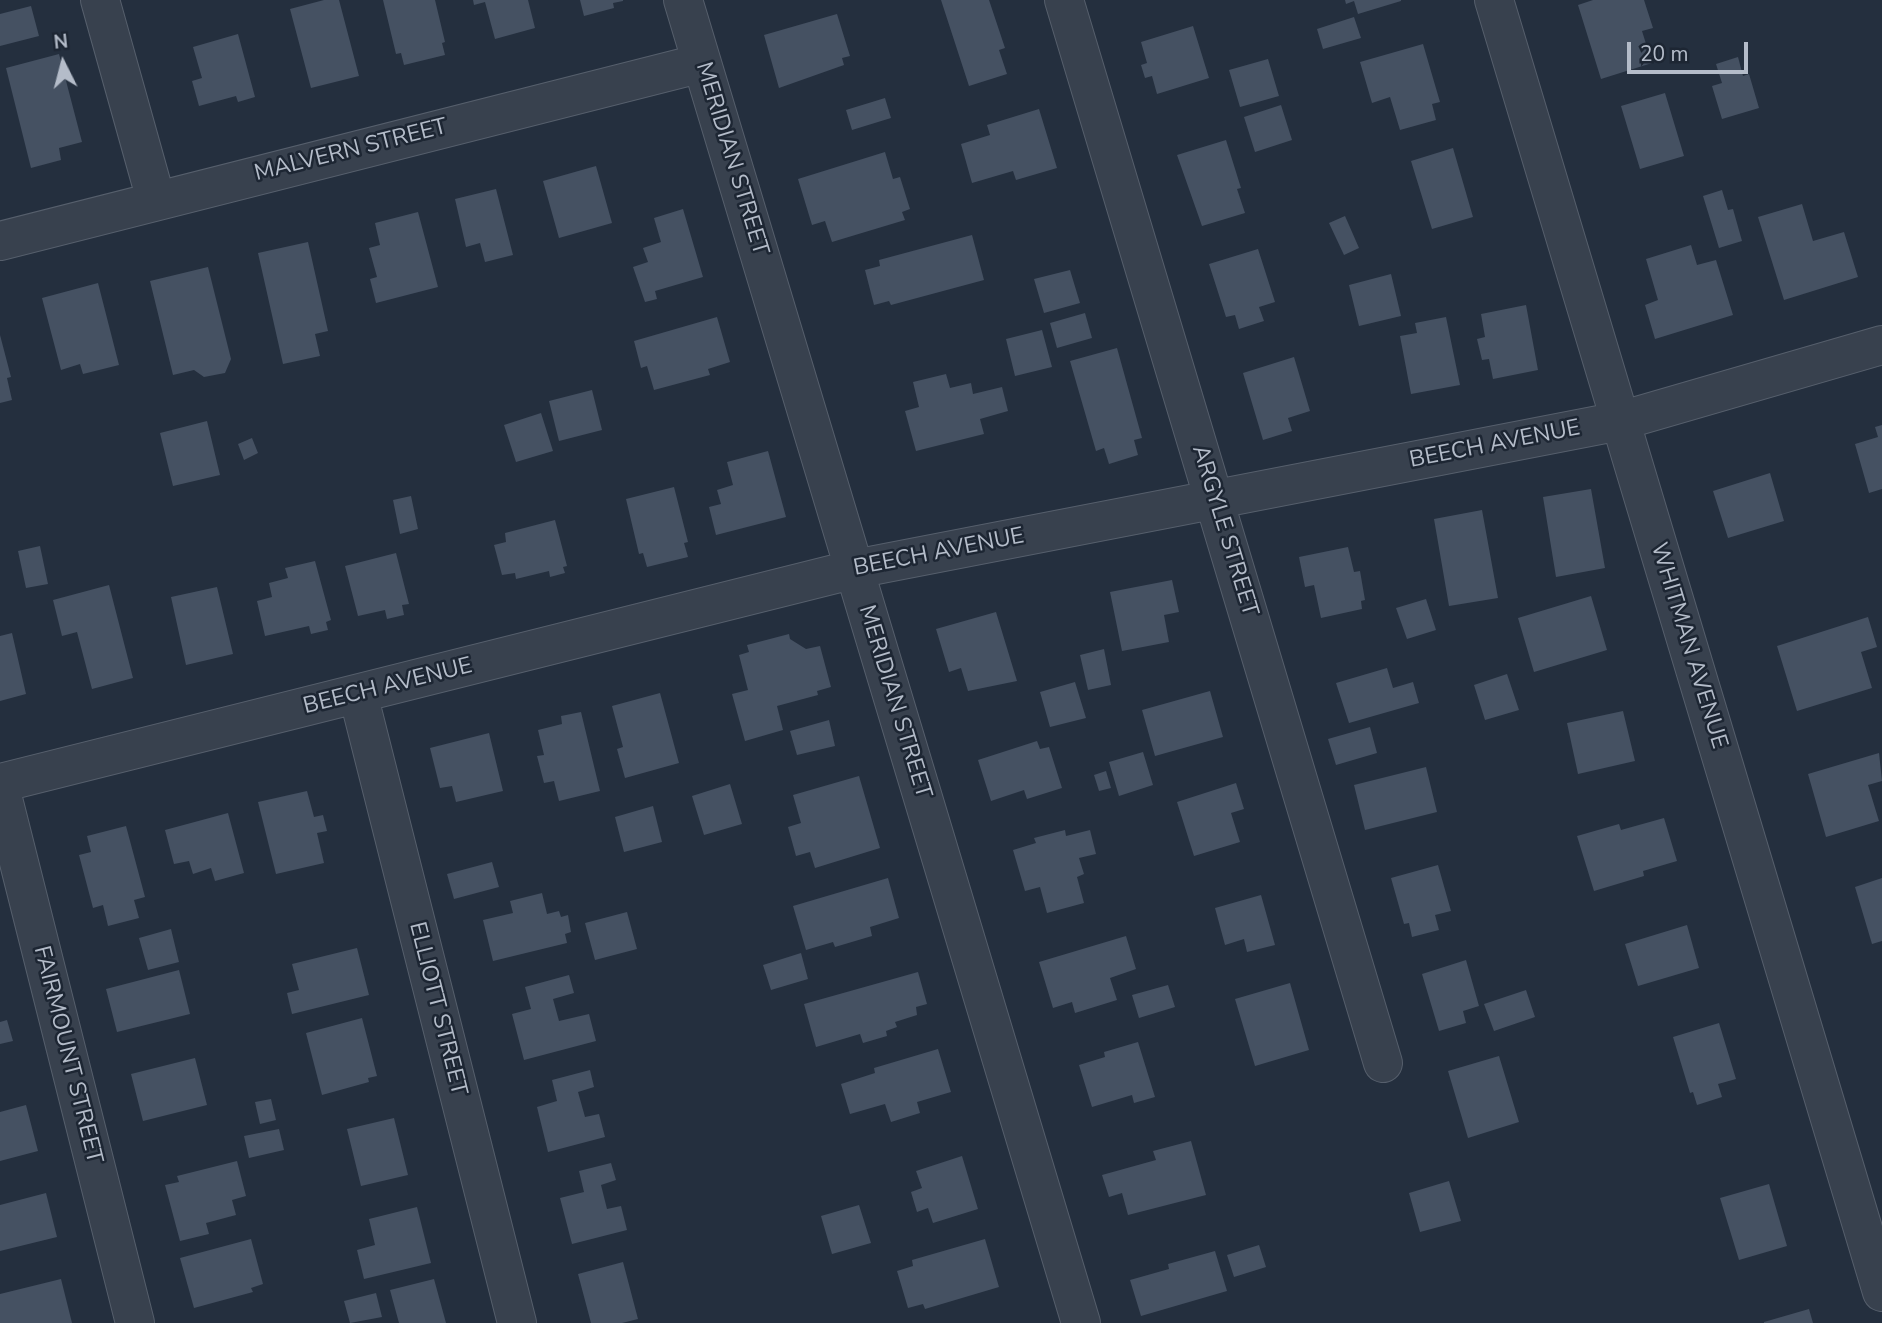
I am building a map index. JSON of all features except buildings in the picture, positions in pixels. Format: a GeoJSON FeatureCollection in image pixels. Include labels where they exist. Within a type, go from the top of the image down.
{"type":"FeatureCollection","features":[{"type":"Feature","properties":{"kind":"street"},"geometry":{"type":"LineString","coordinates":[[100,0],[156,200]]}},
{"type":"Feature","properties":{"kind":"street","name":"MERIDIAN STREET"},"geometry":{"type":"LineString","coordinates":[[682,0],[1081,1323]]}},
{"type":"Feature","properties":{"kind":"street","name":"ARGYLE STREET"},"geometry":{"type":"LineString","coordinates":[[1064,0],[1383,1063]]}},
{"type":"Feature","properties":{"kind":"street","name":"WHITMAN AVENUE"},"geometry":{"type":"LineString","coordinates":[[1494,0],[1882,1292]]}},
{"type":"Feature","properties":{"kind":"street","name":"MALVERN STREET"},"geometry":{"type":"LineString","coordinates":[[0,241],[702,62]]}},
{"type":"Feature","properties":{"kind":"street","name":"BEECH AVENUE"},"geometry":{"type":"LineString","coordinates":[[0,785],[855,569],[1620,421],[1882,345]]}},
{"type":"Feature","properties":{"kind":"street","name":"ELLIOTT STREET"},"geometry":{"type":"LineString","coordinates":[[358,694],[517,1323]]}},
{"type":"Feature","properties":{"kind":"street","name":"FAIRMOUNT STREET"},"geometry":{"type":"LineString","coordinates":[[0,785],[135,1323]]}}]}
